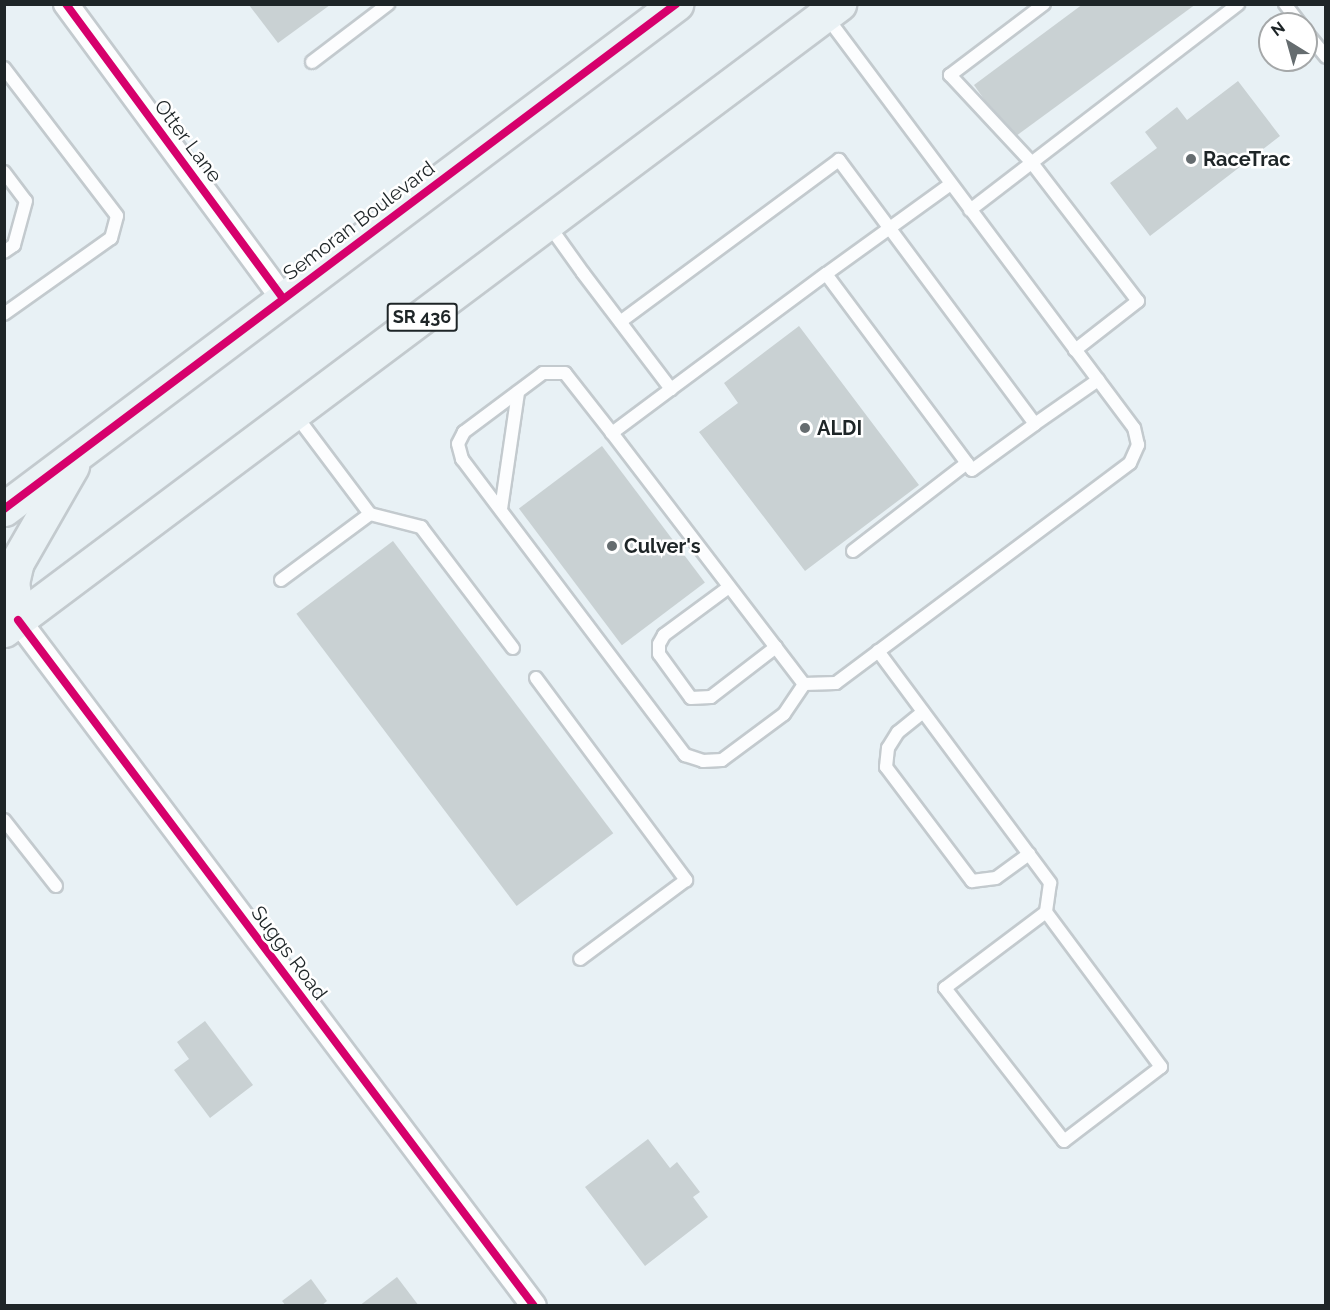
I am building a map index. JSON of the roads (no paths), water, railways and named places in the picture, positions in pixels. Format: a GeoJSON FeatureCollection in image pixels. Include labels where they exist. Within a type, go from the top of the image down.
{"type":"FeatureCollection","features":[{"type":"Feature","properties":{"kind":"main road","name":"Semoran Boulevard"},"geometry":{"type":"LineString","coordinates":[[4,508],[676,4]]}},
{"type":"Feature","properties":{"kind":"main road","name":"SR 436"},"geometry":{"type":"LineString","coordinates":[[11,625],[547,223],[827,8]]}},
{"type":"Feature","properties":{"kind":"main road"},"geometry":{"type":"LineString","coordinates":[[11,625],[12,583],[16,562],[85,447]]}},
{"type":"Feature","properties":{"kind":"street","name":"Otter Lane"},"geometry":{"type":"LineString","coordinates":[[66,4],[283,298]]}},
{"type":"Feature","properties":{"kind":"street","name":"Suggs Road"},"geometry":{"type":"LineString","coordinates":[[11,625],[534,1305]]}},
{"type":"Feature","properties":{"kind":"lane"},"geometry":{"type":"LineString","coordinates":[[312,62],[388,4]]}},
{"type":"Feature","properties":{"kind":"lane"},"geometry":{"type":"LineString","coordinates":[[1044,4],[950,75],[1032,163],[1138,301],[1075,350]]}},
{"type":"Feature","properties":{"kind":"lane"},"geometry":{"type":"LineString","coordinates":[[970,210],[1238,4]]}},
{"type":"Feature","properties":{"kind":"lane"},"geometry":{"type":"LineString","coordinates":[[804,684],[836,683],[1130,463],[1137,445],[1134,428],[970,210],[827,8]]}},
{"type":"Feature","properties":{"kind":"lane"},"geometry":{"type":"LineString","coordinates":[[4,68],[117,216],[111,238],[4,314]]}},
{"type":"Feature","properties":{"kind":"lane"},"geometry":{"type":"LineString","coordinates":[[620,322],[838,160],[1035,424]]}},
{"type":"Feature","properties":{"kind":"lane"},"geometry":{"type":"LineString","coordinates":[[4,172],[26,201],[14,245],[4,252]]}},
{"type":"Feature","properties":{"kind":"lane"},"geometry":{"type":"LineString","coordinates":[[612,433],[951,184]]}},
{"type":"Feature","properties":{"kind":"lane"},"geometry":{"type":"LineString","coordinates":[[547,223],[671,389]]}},
{"type":"Feature","properties":{"kind":"lane"},"geometry":{"type":"LineString","coordinates":[[826,274],[972,470],[1098,381]]}},
{"type":"Feature","properties":{"kind":"lane"},"geometry":{"type":"LineString","coordinates":[[554,371],[565,374],[804,684],[784,714],[722,760],[703,761],[685,755],[462,459],[458,444],[464,432],[543,373],[554,371]]}},
{"type":"Feature","properties":{"kind":"lane"},"geometry":{"type":"LineString","coordinates":[[501,509],[518,392]]}},
{"type":"Feature","properties":{"kind":"lane"},"geometry":{"type":"LineString","coordinates":[[294,413],[370,514],[421,527],[513,648]]}},
{"type":"Feature","properties":{"kind":"lane"},"geometry":{"type":"LineString","coordinates":[[852,551],[967,463]]}},
{"type":"Feature","properties":{"kind":"lane"},"geometry":{"type":"LineString","coordinates":[[281,580],[370,514]]}},
{"type":"Feature","properties":{"kind":"lane"},"geometry":{"type":"LineString","coordinates":[[729,587],[664,635],[659,644],[659,654],[691,698],[711,697],[776,647]]}},
{"type":"Feature","properties":{"kind":"lane"},"geometry":{"type":"LineString","coordinates":[[878,651],[1050,883],[1046,912],[1161,1067],[1064,1141],[945,988],[1046,912]]}},
{"type":"Feature","properties":{"kind":"lane"},"geometry":{"type":"LineString","coordinates":[[536,678],[686,880],[580,958]]}},
{"type":"Feature","properties":{"kind":"lane"},"geometry":{"type":"LineString","coordinates":[[923,712],[898,732],[888,748],[886,767],[893,777],[972,881],[996,878],[1029,854]]}},
{"type":"Feature","properties":{"kind":"lane"},"geometry":{"type":"LineString","coordinates":[[4,820],[56,886]]}},
{"type":"Feature","properties":{"kind":"place","name":"RaceTrac"},"geometry":{"type":"Point","coordinates":[1191,159]}},
{"type":"Feature","properties":{"kind":"place","name":"ALDI"},"geometry":{"type":"Point","coordinates":[805,428]}},
{"type":"Feature","properties":{"kind":"place","name":"Culver's"},"geometry":{"type":"Point","coordinates":[612,546]}}]}
